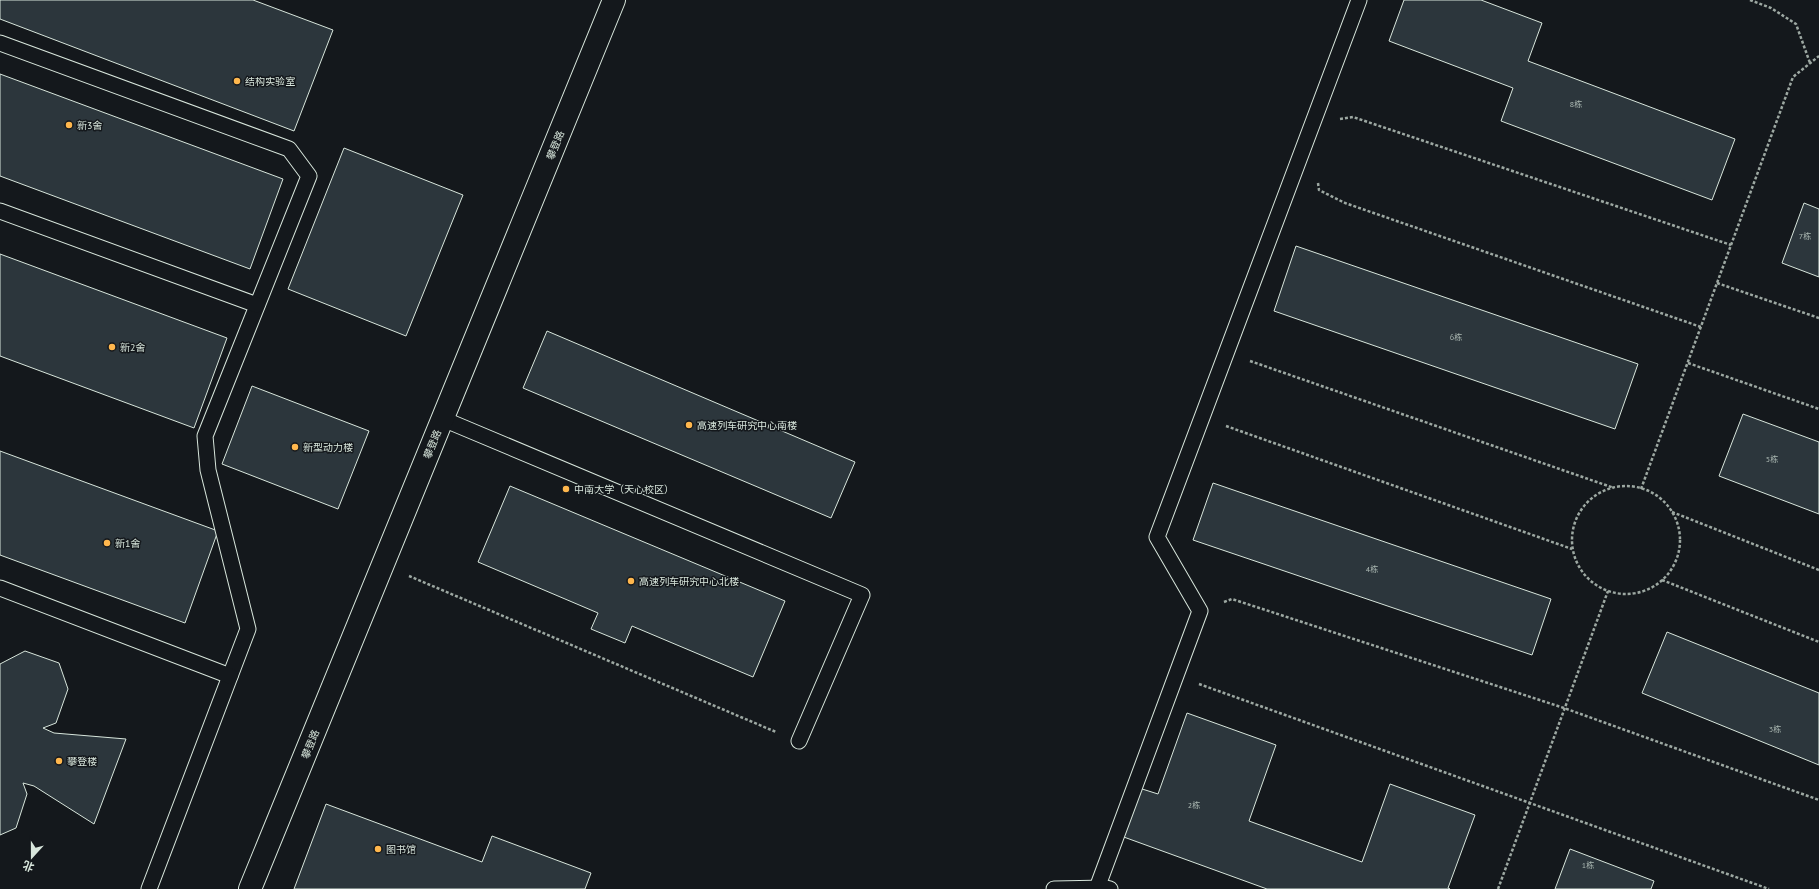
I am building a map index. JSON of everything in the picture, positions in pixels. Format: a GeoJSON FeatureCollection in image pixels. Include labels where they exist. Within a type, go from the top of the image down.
{"type":"FeatureCollection","features":[{"type":"Feature","properties":{"kind":"street","name":"攀登路"},"geometry":{"type":"LineString","coordinates":[[250,889],[614,0]]}},
{"type":"Feature","properties":{"kind":"lane"},"geometry":{"type":"LineString","coordinates":[[1054,889],[1103,888],[1176,675],[1200,611],[1157,537],[1359,0]]}},
{"type":"Feature","properties":{"kind":"lane"},"geometry":{"type":"LineString","coordinates":[[0,42],[289,149],[310,176],[205,436],[208,470],[248,629],[149,889]]}},
{"type":"Feature","properties":{"kind":"lane"},"geometry":{"type":"LineString","coordinates":[[0,211],[257,305]]}},
{"type":"Feature","properties":{"kind":"lane"},"geometry":{"type":"LineString","coordinates":[[442,419],[862,595],[799,742]]}},
{"type":"Feature","properties":{"kind":"lane"},"geometry":{"type":"LineString","coordinates":[[0,588],[230,676]]}},
{"type":"Feature","properties":{"kind":"path"},"geometry":{"type":"LineString","coordinates":[[1750,0],[1771,8],[1796,24],[1810,63]]}},
{"type":"Feature","properties":{"kind":"path"},"geometry":{"type":"LineString","coordinates":[[1641,488],[1793,77],[1819,56]]}},
{"type":"Feature","properties":{"kind":"path"},"geometry":{"type":"LineString","coordinates":[[1334,120],[1353,117],[1731,245]]}},
{"type":"Feature","properties":{"kind":"path"},"geometry":{"type":"LineString","coordinates":[[1317,178],[1319,190],[1345,203],[1701,327]]}},
{"type":"Feature","properties":{"kind":"path"},"geometry":{"type":"LineString","coordinates":[[1717,283],[1819,318]]}},
{"type":"Feature","properties":{"kind":"path"},"geometry":{"type":"LineString","coordinates":[[1226,353],[1614,488]]}},
{"type":"Feature","properties":{"kind":"path"},"geometry":{"type":"LineString","coordinates":[[1688,363],[1819,410]]}},
{"type":"Feature","properties":{"kind":"path"},"geometry":{"type":"LineString","coordinates":[[1202,418],[1572,549]]}},
{"type":"Feature","properties":{"kind":"path"},"geometry":{"type":"LineString","coordinates":[[1623,486],[1641,488],[1657,496],[1672,512],[1678,524],[1680,542],[1677,559],[1668,575],[1655,586],[1639,593],[1621,595],[1608,591],[1589,580],[1578,566],[1572,549],[1572,530],[1578,513],[1590,499],[1606,490],[1614,488],[1623,486]]}},
{"type":"Feature","properties":{"kind":"path"},"geometry":{"type":"LineString","coordinates":[[1672,512],[1819,570]]}},
{"type":"Feature","properties":{"kind":"path"},"geometry":{"type":"LineString","coordinates":[[383,565],[799,742]]}},
{"type":"Feature","properties":{"kind":"path"},"geometry":{"type":"LineString","coordinates":[[1662,580],[1819,642]]}},
{"type":"Feature","properties":{"kind":"path"},"geometry":{"type":"LineString","coordinates":[[1498,889],[1608,591]]}},
{"type":"Feature","properties":{"kind":"path"},"geometry":{"type":"LineString","coordinates":[[1200,611],[1232,599],[1564,708],[1819,800]]}},
{"type":"Feature","properties":{"kind":"path"},"geometry":{"type":"LineString","coordinates":[[1176,675],[1769,889]]}},
{"type":"Feature","properties":{"kind":"building","name":"结构实验室"},"geometry":{"type":"Polygon","coordinates":[[[0,0],[253,0],[333,30],[294,131],[0,19],[0,0]]]}},
{"type":"Feature","properties":{"kind":"building"},"geometry":{"type":"Polygon","coordinates":[[[1404,0],[1481,0],[1542,23],[1528,61],[1735,139],[1712,200],[1501,121],[1513,88],[1389,41],[1404,0]]]}},
{"type":"Feature","properties":{"kind":"building","name":"新3舍"},"geometry":{"type":"Polygon","coordinates":[[[0,74],[283,179],[250,269],[0,176],[0,74]]]}},
{"type":"Feature","properties":{"kind":"building"},"geometry":{"type":"Polygon","coordinates":[[[344,148],[463,195],[406,336],[288,289],[344,148]]]}},
{"type":"Feature","properties":{"kind":"building"},"geometry":{"type":"Polygon","coordinates":[[[1804,203],[1819,209],[1819,277],[1782,263],[1804,203]]]}},
{"type":"Feature","properties":{"kind":"building"},"geometry":{"type":"Polygon","coordinates":[[[1296,246],[1638,364],[1615,429],[1274,311],[1296,246]]]}},
{"type":"Feature","properties":{"kind":"building","name":"新2舍"},"geometry":{"type":"Polygon","coordinates":[[[0,254],[227,338],[194,428],[0,356],[0,254]]]}},
{"type":"Feature","properties":{"kind":"building","name":"高速列车研究中心南楼"},"geometry":{"type":"Polygon","coordinates":[[[547,331],[855,462],[831,518],[523,388],[547,331]]]}},
{"type":"Feature","properties":{"kind":"building","name":"新型动力楼"},"geometry":{"type":"Polygon","coordinates":[[[252,386],[369,431],[338,509],[222,464],[252,386]]]}},
{"type":"Feature","properties":{"kind":"building"},"geometry":{"type":"Polygon","coordinates":[[[1743,414],[1819,442],[1819,514],[1719,476],[1743,414]]]}},
{"type":"Feature","properties":{"kind":"building","name":"新1舍"},"geometry":{"type":"Polygon","coordinates":[[[0,451],[218,531],[185,623],[0,555],[0,451]]]}},
{"type":"Feature","properties":{"kind":"building"},"geometry":{"type":"Polygon","coordinates":[[[1213,483],[1551,599],[1532,655],[1193,540],[1213,483]]]}},
{"type":"Feature","properties":{"kind":"building","name":"高速列车研究中心北楼"},"geometry":{"type":"Polygon","coordinates":[[[510,486],[785,601],[753,677],[632,626],[625,643],[591,629],[598,613],[478,562],[510,486]]]}},
{"type":"Feature","properties":{"kind":"building"},"geometry":{"type":"Polygon","coordinates":[[[1667,632],[1819,693],[1819,765],[1642,693],[1667,632]]]}},
{"type":"Feature","properties":{"kind":"building","name":"攀登楼"},"geometry":{"type":"Polygon","coordinates":[[[25,651],[59,663],[68,689],[56,723],[43,728],[54,733],[126,739],[94,824],[34,786],[23,783],[27,794],[16,828],[0,835],[0,664],[25,651]]]}},
{"type":"Feature","properties":{"kind":"building"},"geometry":{"type":"Polygon","coordinates":[[[1187,713],[1276,745],[1249,821],[1362,862],[1390,784],[1475,815],[1448,888],[1450,889],[1267,889],[1121,836],[1139,788],[1158,794],[1187,713]]]}},
{"type":"Feature","properties":{"kind":"building","name":"图书馆"},"geometry":{"type":"Polygon","coordinates":[[[326,804],[482,862],[492,836],[591,873],[585,889],[294,889],[326,804]]]}},
{"type":"Feature","properties":{"kind":"building"},"geometry":{"type":"Polygon","coordinates":[[[1570,849],[1654,881],[1651,889],[1555,889],[1570,849]]]}},
{"type":"Feature","properties":{"kind":"place","name":"结构实验室"},"geometry":{"type":"Point","coordinates":[237,81]}},
{"type":"Feature","properties":{"kind":"place","name":"新3舍"},"geometry":{"type":"Point","coordinates":[69,125]}},
{"type":"Feature","properties":{"kind":"place","name":"新2舍"},"geometry":{"type":"Point","coordinates":[112,347]}},
{"type":"Feature","properties":{"kind":"place","name":"高速列车研究中心南楼"},"geometry":{"type":"Point","coordinates":[689,425]}},
{"type":"Feature","properties":{"kind":"place","name":"新型动力楼"},"geometry":{"type":"Point","coordinates":[295,447]}},
{"type":"Feature","properties":{"kind":"place","name":"中南大学（天心校区）"},"geometry":{"type":"Point","coordinates":[566,489]}},
{"type":"Feature","properties":{"kind":"place","name":"新1舍"},"geometry":{"type":"Point","coordinates":[107,543]}},
{"type":"Feature","properties":{"kind":"place","name":"高速列车研究中心北楼"},"geometry":{"type":"Point","coordinates":[631,581]}},
{"type":"Feature","properties":{"kind":"place","name":"攀登楼"},"geometry":{"type":"Point","coordinates":[59,761]}},
{"type":"Feature","properties":{"kind":"place","name":"图书馆"},"geometry":{"type":"Point","coordinates":[378,849]}}]}
